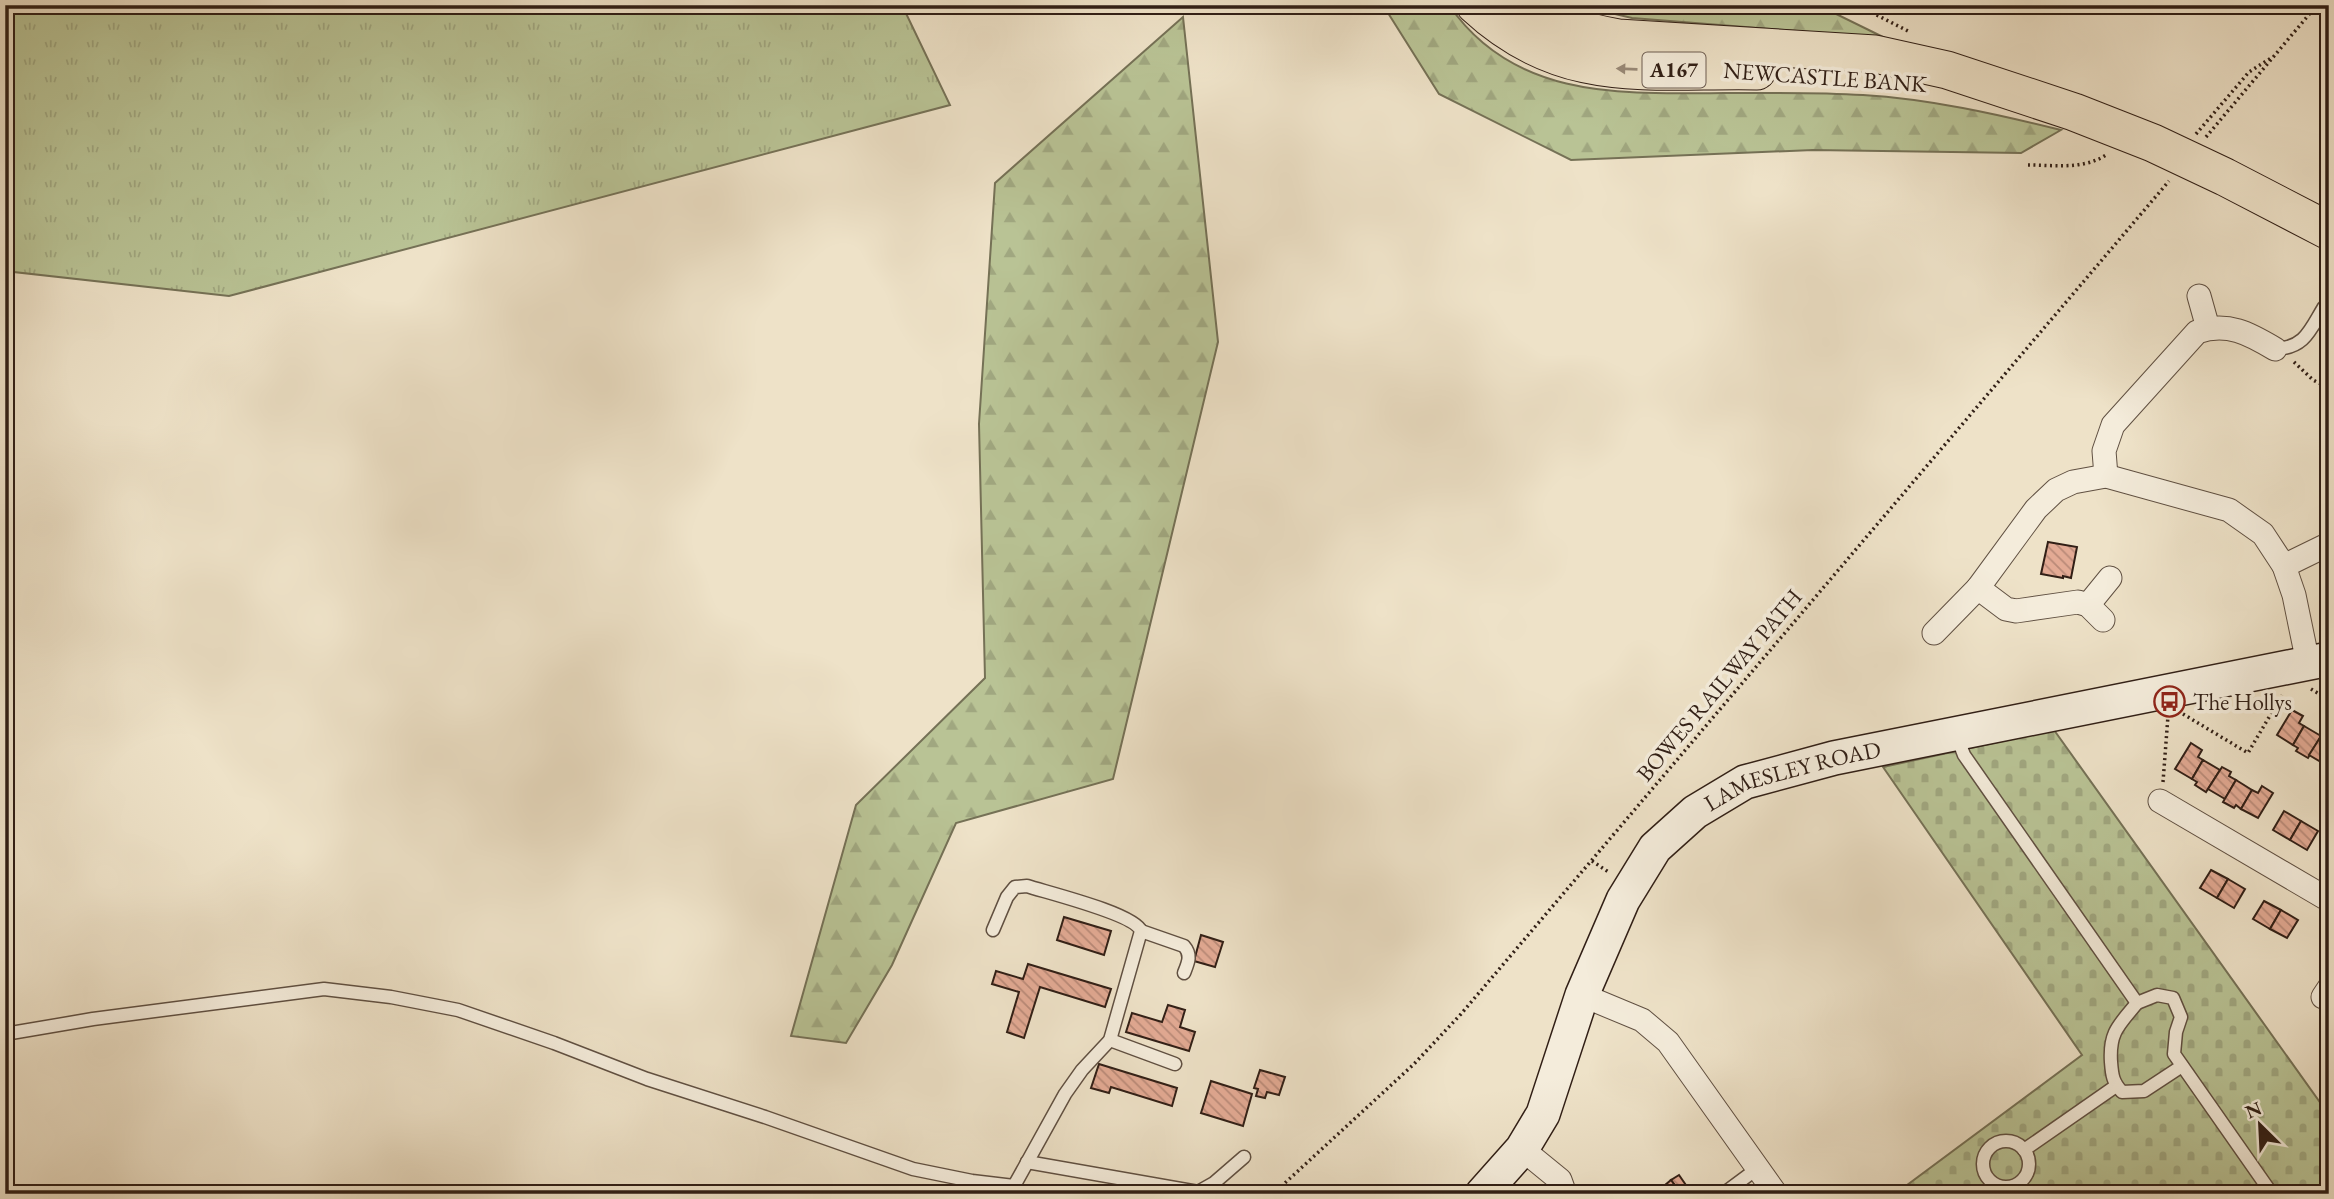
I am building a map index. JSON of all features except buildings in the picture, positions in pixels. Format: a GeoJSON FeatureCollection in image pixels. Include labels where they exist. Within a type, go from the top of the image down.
{"type":"FeatureCollection","features":[{"type":"Feature","properties":{"kind":"main road","name":"NEWCASTLE BANK"},"geometry":{"type":"LineString","coordinates":[[1475,5],[1493,23],[1515,38],[1562,59],[1585,65],[1616,69],[1846,74],[2024,95]]}},
{"type":"Feature","properties":{"kind":"main road","name":"NEWCASTLE BANK"},"geometry":{"type":"LineString","coordinates":[[1527,5],[1557,22],[1582,31],[1618,38],[1875,54],[1947,70],[2123,131],[2180,155],[2329,231]]}},
{"type":"Feature","properties":{"kind":"street"},"geometry":{"type":"LineString","coordinates":[[2199,296],[2208,328]]}},
{"type":"Feature","properties":{"kind":"street"},"geometry":{"type":"LineString","coordinates":[[2106,476],[2104,451],[2113,425],[2197,332],[2220,327],[2243,331],[2275,349]]}},
{"type":"Feature","properties":{"kind":"street"},"geometry":{"type":"LineString","coordinates":[[1934,633],[1978,588],[2036,509],[2056,491],[2073,482],[2106,476],[2229,510],[2263,534],[2284,566],[2310,662]]}},
{"type":"Feature","properties":{"kind":"street"},"geometry":{"type":"LineString","coordinates":[[2284,566],[2329,544]]}},
{"type":"Feature","properties":{"kind":"street"},"geometry":{"type":"LineString","coordinates":[[1978,588],[2006,609],[2016,611],[2068,602],[2096,612],[2110,578]]}},
{"type":"Feature","properties":{"kind":"street","name":"LAMESLEY ROAD"},"geometry":{"type":"LineString","coordinates":[[1482,1194],[1522,1149],[1542,1114],[1582,995],[1623,900],[1656,848],[1695,812],[1745,782],[1834,758],[1956,733],[2169,699],[2310,662]]}},
{"type":"Feature","properties":{"kind":"street"},"geometry":{"type":"LineString","coordinates":[[2160,801],[2329,900]]}},
{"type":"Feature","properties":{"kind":"street"},"geometry":{"type":"LineString","coordinates":[[1582,995],[1642,1020],[1668,1042],[1776,1194]]}},
{"type":"Feature","properties":{"kind":"street"},"geometry":{"type":"LineString","coordinates":[[1522,1149],[1560,1180],[1565,1194]]}},
{"type":"Feature","properties":{"kind":"lane"},"geometry":{"type":"LineString","coordinates":[[2275,349],[2289,348],[2302,342],[2324,307]]}},
{"type":"Feature","properties":{"kind":"lane"},"geometry":{"type":"LineString","coordinates":[[1956,733],[1964,755],[2137,1003]]}},
{"type":"Feature","properties":{"kind":"lane"},"geometry":{"type":"LineString","coordinates":[[5,1034],[107,1017],[324,989],[391,998],[458,1010],[647,1079],[913,1168],[1014,1190],[1069,1088],[1110,1040],[1141,932],[1139,926],[1118,914],[1027,886],[1015,887],[1007,897],[993,930]]}},
{"type":"Feature","properties":{"kind":"lane"},"geometry":{"type":"LineString","coordinates":[[1141,932],[1184,946],[1189,952],[1184,973]]}},
{"type":"Feature","properties":{"kind":"lane"},"geometry":{"type":"LineString","coordinates":[[2182,1066],[2144,1091],[2122,1092],[2112,1081],[2109,1042],[2119,1024],[2137,1003],[2157,995],[2173,998],[2181,1017],[2176,1032],[2174,1054],[2272,1194]]}},
{"type":"Feature","properties":{"kind":"lane"},"geometry":{"type":"LineString","coordinates":[[1110,1040],[1175,1064]]}},
{"type":"Feature","properties":{"kind":"lane"},"geometry":{"type":"LineString","coordinates":[[2024,1150],[2116,1086]]}},
{"type":"Feature","properties":{"kind":"lane"},"geometry":{"type":"LineString","coordinates":[[2002,1141],[2016,1144],[2024,1150],[2029,1161],[2023,1188],[1995,1185],[1988,1179],[1983,1164],[1988,1149],[2002,1141]]}},
{"type":"Feature","properties":{"kind":"lane"},"geometry":{"type":"LineString","coordinates":[[1027,1162],[1198,1192],[1214,1183],[1244,1157]]}},
{"type":"Feature","properties":{"kind":"lane"},"geometry":{"type":"LineString","coordinates":[[1723,1194],[1758,1168]]}},
{"type":"Feature","properties":{"kind":"path"},"geometry":{"type":"LineString","coordinates":[[1857,5],[1911,33]]}},
{"type":"Feature","properties":{"kind":"path"},"geometry":{"type":"LineString","coordinates":[[2204,138],[2317,5]]}},
{"type":"Feature","properties":{"kind":"path"},"geometry":{"type":"LineString","coordinates":[[2188,144],[2249,72],[2274,56]]}},
{"type":"Feature","properties":{"kind":"path"},"geometry":{"type":"LineString","coordinates":[[2028,165],[2082,165],[2096,161],[2115,145],[2123,131]]}},
{"type":"Feature","properties":{"kind":"path","name":"BOWES RAILWAY PATH"},"geometry":{"type":"LineString","coordinates":[[1273,1194],[1414,1064],[1461,1014],[2170,179]]}},
{"type":"Feature","properties":{"kind":"path"},"geometry":{"type":"LineString","coordinates":[[2275,349],[2313,380],[2329,388]]}},
{"type":"Feature","properties":{"kind":"path"},"geometry":{"type":"LineString","coordinates":[[2169,699],[2179,712],[2248,753],[2289,683],[2310,662]]}},
{"type":"Feature","properties":{"kind":"path"},"geometry":{"type":"LineString","coordinates":[[2160,801],[2169,699]]}},
{"type":"Feature","properties":{"kind":"green space"},"geometry":{"type":"Polygon","coordinates":[[[5,5],[902,5],[950,105],[229,296],[5,271],[5,5]]]}},
{"type":"Feature","properties":{"kind":"green space"},"geometry":{"type":"Polygon","coordinates":[[[1383,5],[1449,5],[1475,36],[1505,59],[1538,75],[1573,85],[1648,93],[1811,93],[1888,97],[1963,108],[2061,130],[2021,153],[1813,150],[1571,160],[1439,94],[1383,5]]]}},
{"type":"Feature","properties":{"kind":"green space"},"geometry":{"type":"Polygon","coordinates":[[[1577,5],[1818,5],[1885,38],[1632,18],[1577,5]]]}},
{"type":"Feature","properties":{"kind":"green space"},"geometry":{"type":"Polygon","coordinates":[[[1183,17],[1218,342],[1113,779],[956,823],[892,965],[846,1043],[791,1036],[856,805],[985,678],[979,424],[995,183],[1183,17]]]}},
{"type":"Feature","properties":{"kind":"green space"},"geometry":{"type":"Polygon","coordinates":[[[2054,730],[2329,1115],[2329,1194],[1895,1194],[2082,1055],[1883,767],[2054,730]]]}},
{"type":"Feature","properties":{"kind":"place","name":"The Hollys"},"geometry":{"type":"Point","coordinates":[2170,702]}}]}
